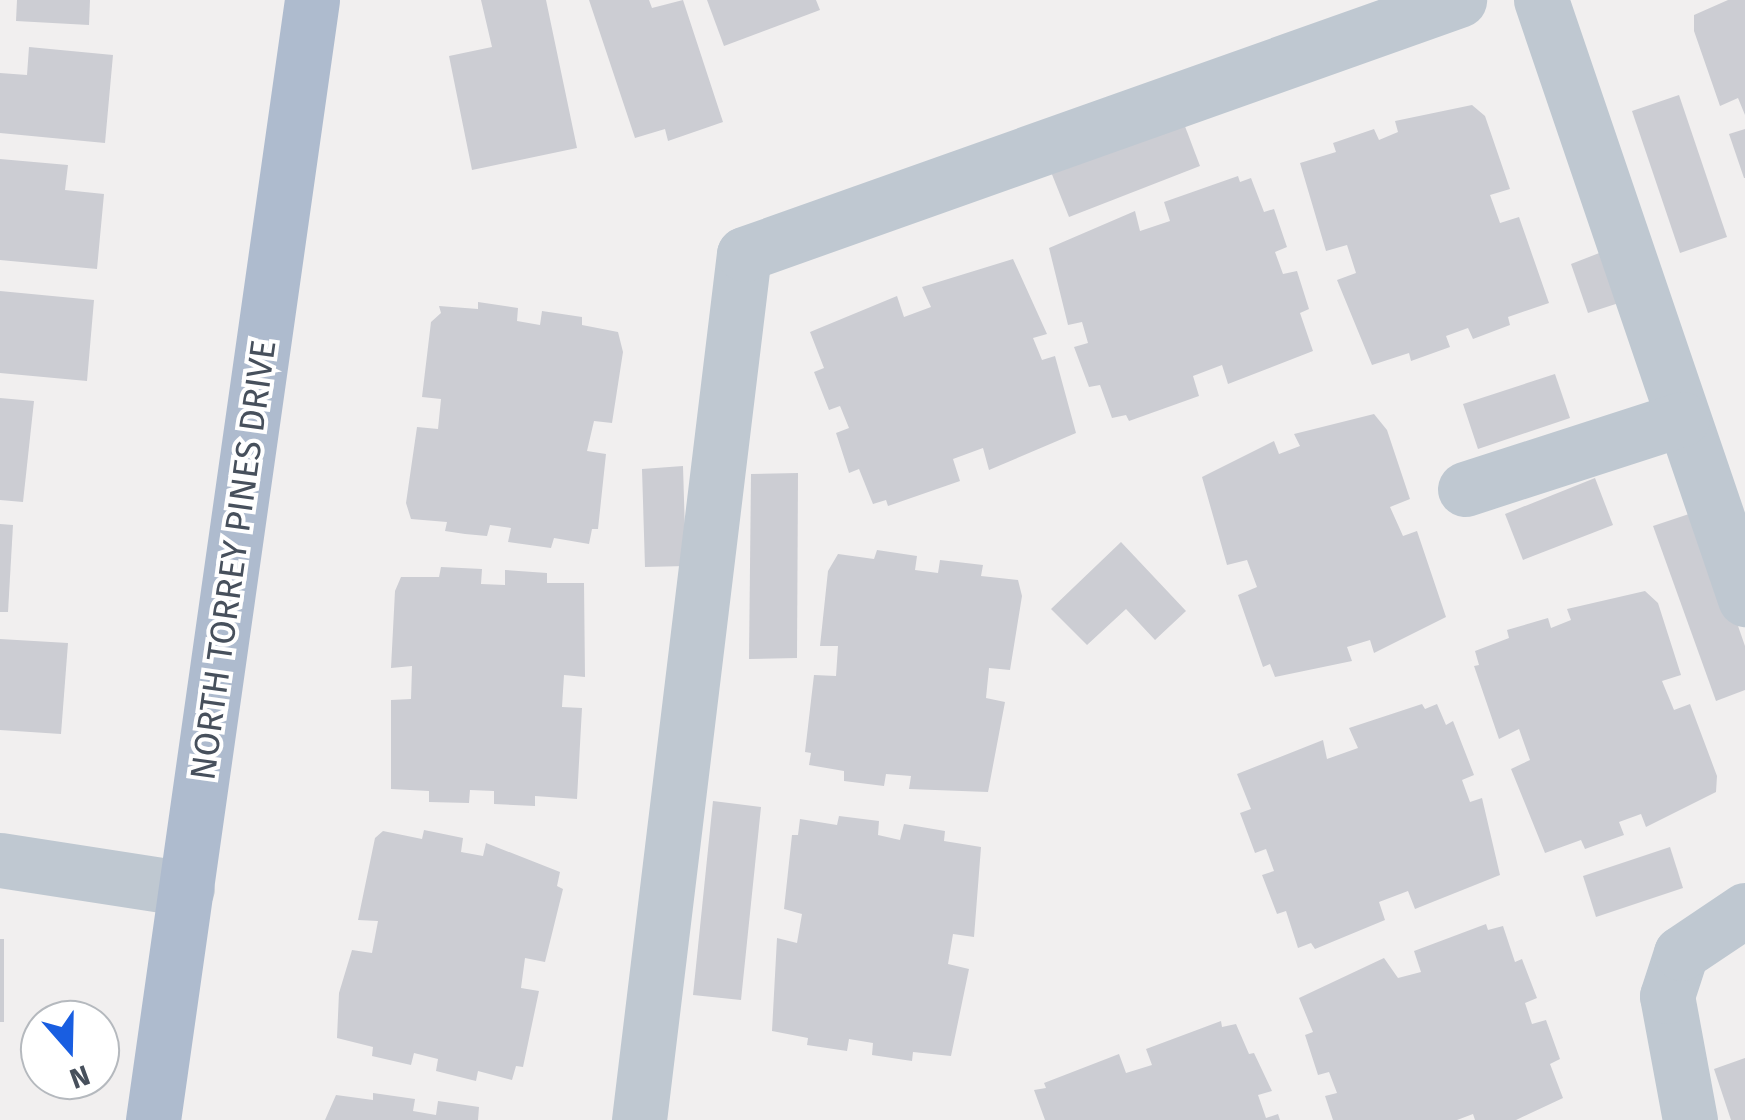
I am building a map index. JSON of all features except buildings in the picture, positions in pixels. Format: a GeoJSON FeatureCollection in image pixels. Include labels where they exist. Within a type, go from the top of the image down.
{"type":"FeatureCollection","features":[{"type":"Feature","properties":{"kind":"main road","name":"NORTH TORREY PINES DRIVE"},"geometry":{"type":"LineString","coordinates":[[152,1120],[312,0]]}},
{"type":"Feature","properties":{"kind":"street"},"geometry":{"type":"LineString","coordinates":[[639,1120],[744,254],[1459,0]]}},
{"type":"Feature","properties":{"kind":"street"},"geometry":{"type":"LineString","coordinates":[[1541,0],[1745,599]]}},
{"type":"Feature","properties":{"kind":"street"},"geometry":{"type":"LineString","coordinates":[[1465,489],[1682,419]]}},
{"type":"Feature","properties":{"kind":"street"},"geometry":{"type":"LineString","coordinates":[[0,860],[187,888]]}},
{"type":"Feature","properties":{"kind":"street"},"geometry":{"type":"LineString","coordinates":[[1690,1120],[1667,996],[1681,953],[1745,910]]}}]}
